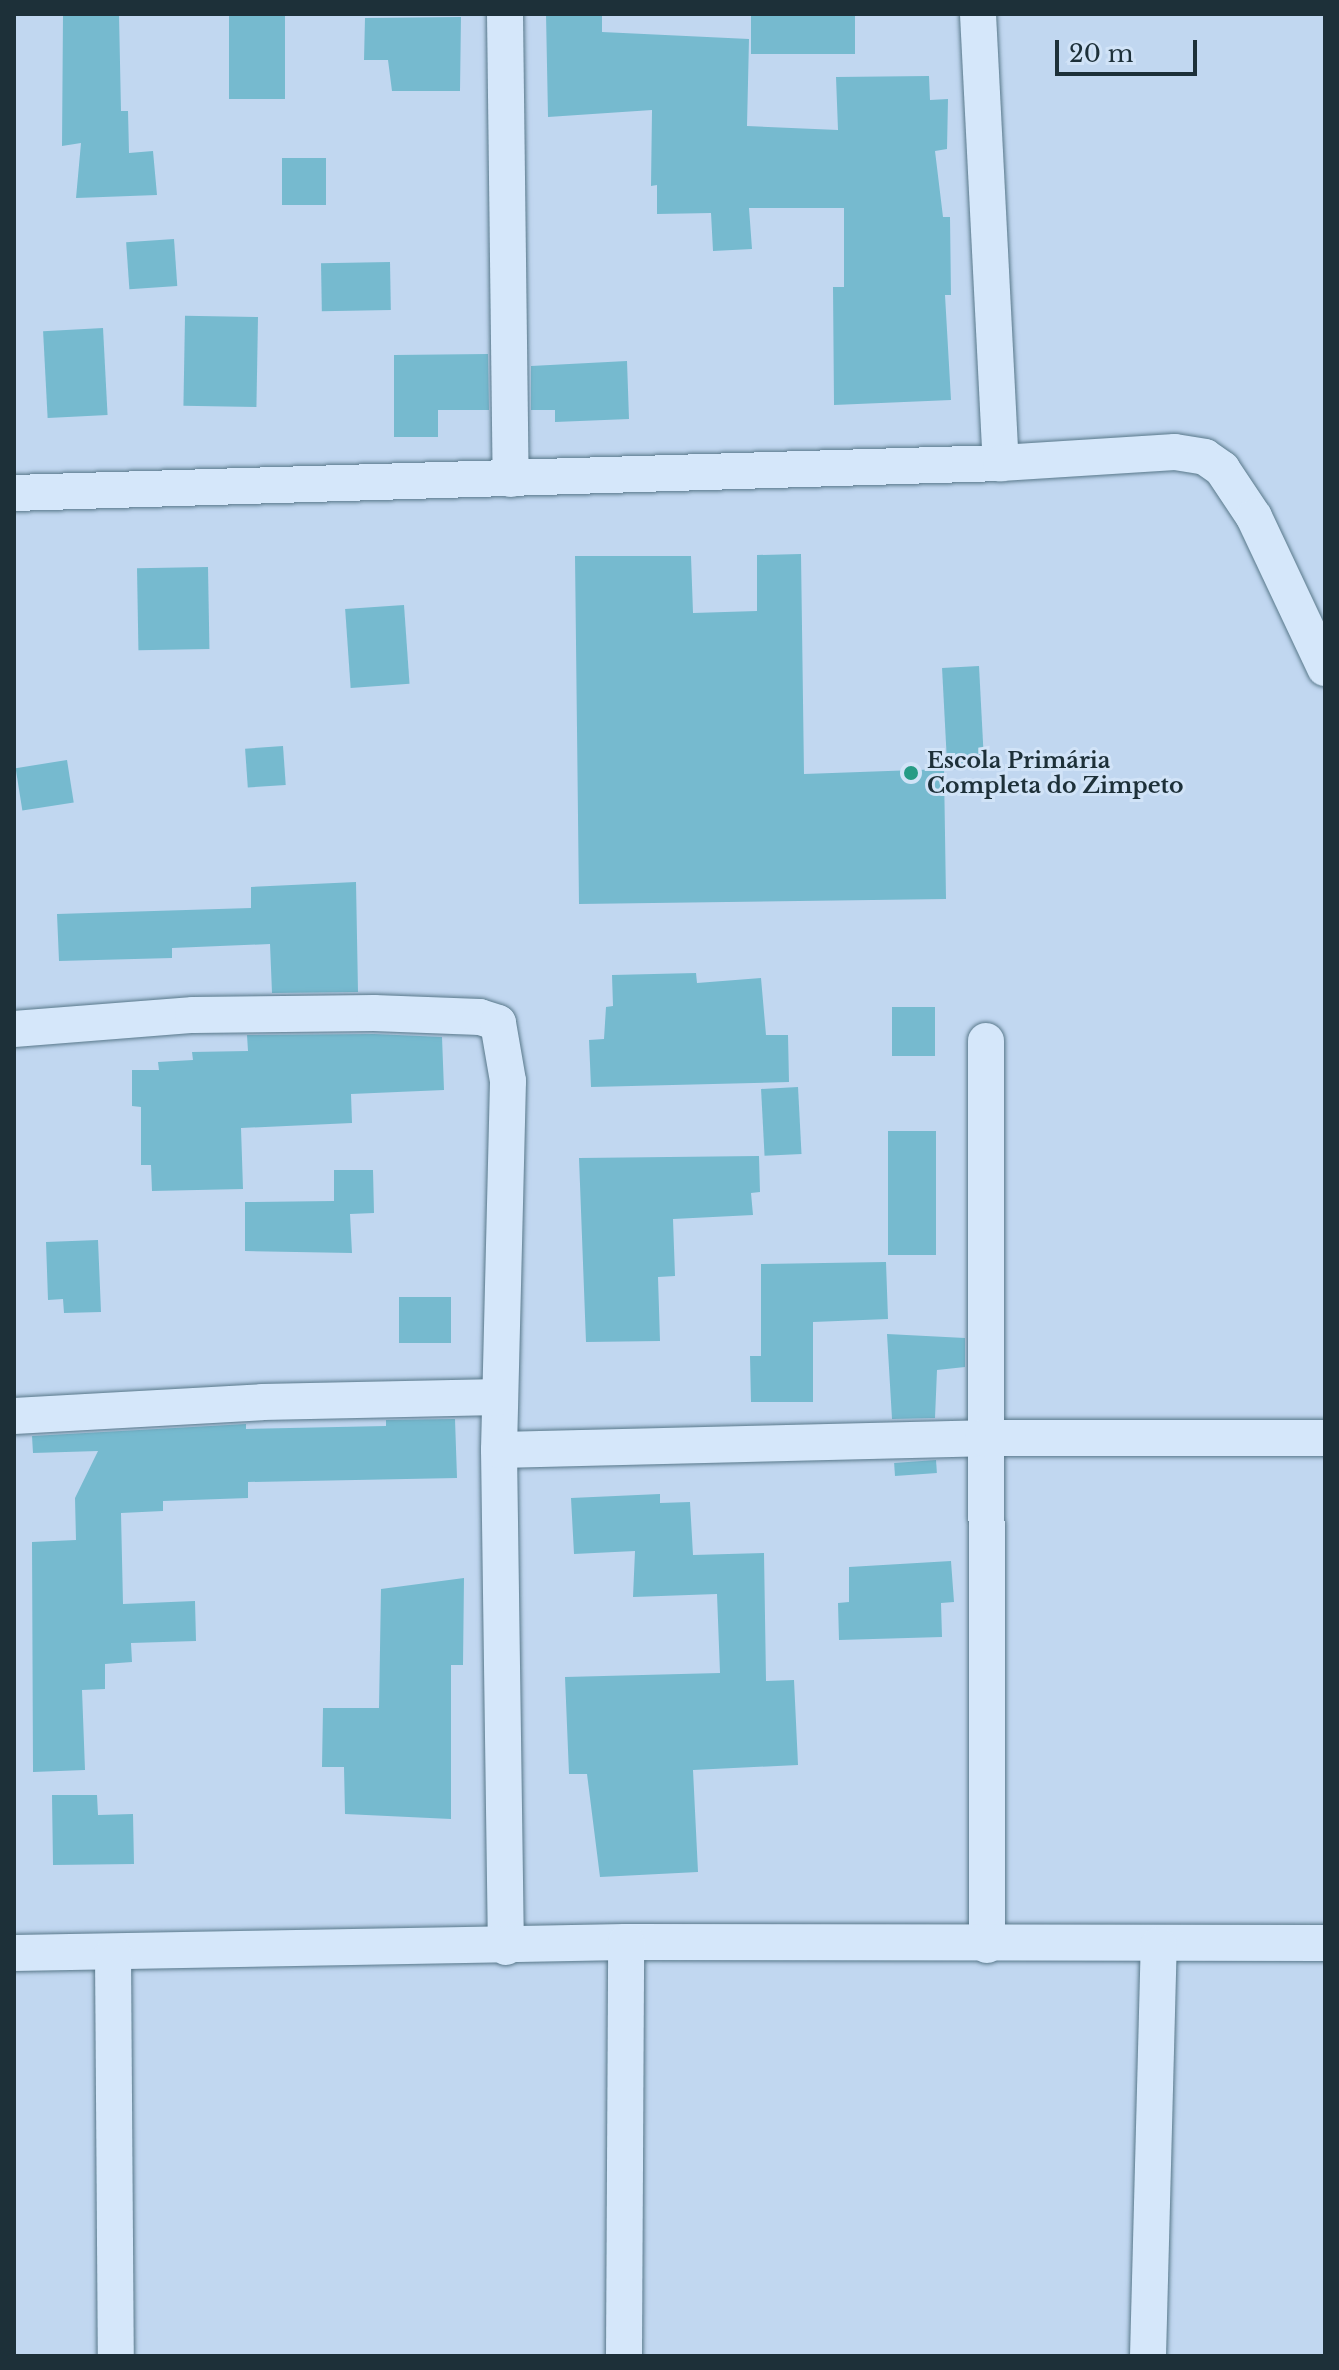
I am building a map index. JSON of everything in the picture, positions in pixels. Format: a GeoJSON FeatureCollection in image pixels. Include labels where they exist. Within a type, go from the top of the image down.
{"type":"FeatureCollection","features":[{"type":"Feature","properties":{"kind":"street"},"geometry":{"type":"LineString","coordinates":[[505,14],[511,479]]}},
{"type":"Feature","properties":{"kind":"street"},"geometry":{"type":"LineString","coordinates":[[978,14],[1001,463]]}},
{"type":"Feature","properties":{"kind":"street"},"geometry":{"type":"LineString","coordinates":[[14,493],[1001,463],[1175,452],[1205,457],[1222,469],[1254,517],[1325,668]]}},
{"type":"Feature","properties":{"kind":"street"},"geometry":{"type":"LineString","coordinates":[[14,1029],[193,1015],[374,1013],[480,1017],[498,1023],[508,1081],[499,1450],[506,1947]]}},
{"type":"Feature","properties":{"kind":"street"},"geometry":{"type":"LineString","coordinates":[[986,1041],[983,1438],[987,1945]]}},
{"type":"Feature","properties":{"kind":"street"},"geometry":{"type":"LineString","coordinates":[[14,1416],[262,1402],[500,1397]]}},
{"type":"Feature","properties":{"kind":"street"},"geometry":{"type":"LineString","coordinates":[[499,1450],[983,1438],[1325,1438]]}},
{"type":"Feature","properties":{"kind":"street"},"geometry":{"type":"LineString","coordinates":[[624,2356],[626,1942]]}},
{"type":"Feature","properties":{"kind":"street"},"geometry":{"type":"LineString","coordinates":[[14,1953],[506,1947],[626,1942],[987,1945],[1325,1943]]}},
{"type":"Feature","properties":{"kind":"street"},"geometry":{"type":"LineString","coordinates":[[1148,2356],[1159,1945]]}},
{"type":"Feature","properties":{"kind":"street"},"geometry":{"type":"LineString","coordinates":[[113,1954],[116,2356]]}},
{"type":"Feature","properties":{"kind":"building"},"geometry":{"type":"Polygon","coordinates":[[[63,14],[119,14],[121,111],[128,111],[129,153],[153,151],[157,195],[76,198],[81,143],[62,146],[63,14]]]}},
{"type":"Feature","properties":{"kind":"building"},"geometry":{"type":"Polygon","coordinates":[[[229,14],[285,14],[285,99],[229,99],[229,14]]]}},
{"type":"Feature","properties":{"kind":"building"},"geometry":{"type":"Polygon","coordinates":[[[546,14],[602,14],[602,32],[749,39],[747,126],[838,130],[836,77],[929,76],[930,100],[948,99],[947,149],[935,151],[943,217],[950,217],[951,295],[945,295],[951,400],[834,405],[833,287],[844,287],[844,208],[749,208],[752,249],[713,251],[711,213],[657,214],[657,185],[651,186],[652,110],[548,117],[546,14]]]}},
{"type":"Feature","properties":{"kind":"building"},"geometry":{"type":"Polygon","coordinates":[[[751,14],[855,14],[855,54],[751,54],[751,14]]]}},
{"type":"Feature","properties":{"kind":"building"},"geometry":{"type":"Polygon","coordinates":[[[461,17],[460,91],[392,91],[388,60],[364,60],[365,18],[461,17]]]}},
{"type":"Feature","properties":{"kind":"building"},"geometry":{"type":"Polygon","coordinates":[[[282,158],[326,158],[326,205],[282,205],[282,158]]]}},
{"type":"Feature","properties":{"kind":"building"},"geometry":{"type":"Polygon","coordinates":[[[174,239],[177,286],[129,289],[126,242],[174,239]]]}},
{"type":"Feature","properties":{"kind":"building"},"geometry":{"type":"Polygon","coordinates":[[[390,262],[391,310],[322,311],[321,263],[390,262]]]}},
{"type":"Feature","properties":{"kind":"building"},"geometry":{"type":"Polygon","coordinates":[[[185,316],[258,317],[256,407],[183,406],[185,316]]]}},
{"type":"Feature","properties":{"kind":"building"},"geometry":{"type":"Polygon","coordinates":[[[103,328],[108,415],[48,418],[43,331],[103,328]]]}},
{"type":"Feature","properties":{"kind":"building"},"geometry":{"type":"Polygon","coordinates":[[[488,354],[489,410],[438,410],[438,437],[394,437],[394,355],[488,354]]]}},
{"type":"Feature","properties":{"kind":"building"},"geometry":{"type":"Polygon","coordinates":[[[627,361],[629,419],[555,422],[555,410],[531,410],[531,366],[627,361]]]}},
{"type":"Feature","properties":{"kind":"building"},"geometry":{"type":"Polygon","coordinates":[[[801,554],[804,774],[944,769],[946,899],[579,904],[575,556],[691,556],[693,613],[757,611],[757,555],[801,554]]]}},
{"type":"Feature","properties":{"kind":"building"},"geometry":{"type":"Polygon","coordinates":[[[208,567],[209,649],[138,650],[137,568],[208,567]]]}},
{"type":"Feature","properties":{"kind":"building"},"geometry":{"type":"Polygon","coordinates":[[[404,605],[410,684],[351,688],[345,609],[404,605]]]}},
{"type":"Feature","properties":{"kind":"building"},"geometry":{"type":"Polygon","coordinates":[[[979,666],[984,768],[947,770],[942,668],[979,666]]]}},
{"type":"Feature","properties":{"kind":"building"},"geometry":{"type":"Polygon","coordinates":[[[283,746],[286,785],[248,788],[245,749],[283,746]]]}},
{"type":"Feature","properties":{"kind":"building"},"geometry":{"type":"Polygon","coordinates":[[[67,760],[74,802],[22,811],[16,768],[67,760]]]}},
{"type":"Feature","properties":{"kind":"building"},"geometry":{"type":"Polygon","coordinates":[[[356,882],[358,992],[272,993],[270,944],[172,948],[172,958],[59,961],[57,914],[251,908],[251,887],[356,882]]]}},
{"type":"Feature","properties":{"kind":"building"},"geometry":{"type":"Polygon","coordinates":[[[696,973],[697,983],[761,978],[766,1035],[788,1035],[789,1082],[591,1087],[589,1040],[604,1039],[606,1007],[613,1006],[612,975],[696,973]]]}},
{"type":"Feature","properties":{"kind":"building"},"geometry":{"type":"Polygon","coordinates":[[[892,1007],[935,1007],[935,1056],[892,1056],[892,1007]]]}},
{"type":"Feature","properties":{"kind":"building"},"geometry":{"type":"Polygon","coordinates":[[[247,1035],[442,1037],[444,1090],[351,1094],[352,1123],[241,1128],[243,1189],[152,1191],[151,1165],[141,1165],[141,1107],[132,1106],[132,1070],[159,1070],[158,1062],[193,1060],[192,1052],[248,1051],[247,1035]]]}},
{"type":"Feature","properties":{"kind":"building"},"geometry":{"type":"Polygon","coordinates":[[[798,1087],[802,1154],[765,1156],[761,1089],[798,1087]]]}},
{"type":"Feature","properties":{"kind":"building"},"geometry":{"type":"Polygon","coordinates":[[[888,1131],[936,1131],[936,1255],[888,1255],[888,1131]]]}},
{"type":"Feature","properties":{"kind":"building"},"geometry":{"type":"Polygon","coordinates":[[[759,1156],[760,1192],[751,1193],[753,1215],[673,1219],[675,1276],[658,1277],[660,1341],[586,1342],[579,1158],[759,1156]]]}},
{"type":"Feature","properties":{"kind":"building"},"geometry":{"type":"Polygon","coordinates":[[[334,1170],[373,1170],[374,1213],[350,1214],[352,1253],[245,1251],[245,1202],[334,1201],[334,1170]]]}},
{"type":"Feature","properties":{"kind":"building"},"geometry":{"type":"Polygon","coordinates":[[[98,1240],[101,1312],[64,1313],[63,1299],[48,1300],[46,1242],[98,1240]]]}},
{"type":"Feature","properties":{"kind":"building"},"geometry":{"type":"Polygon","coordinates":[[[886,1262],[888,1319],[813,1322],[813,1402],[751,1402],[750,1356],[761,1356],[761,1264],[886,1262]]]}},
{"type":"Feature","properties":{"kind":"building"},"geometry":{"type":"Polygon","coordinates":[[[399,1297],[451,1297],[451,1343],[399,1343],[399,1297]]]}},
{"type":"Feature","properties":{"kind":"building"},"geometry":{"type":"Polygon","coordinates":[[[887,1334],[965,1338],[965,1367],[937,1370],[935,1418],[892,1419],[887,1334]]]}},
{"type":"Feature","properties":{"kind":"building"},"geometry":{"type":"Polygon","coordinates":[[[455,1419],[457,1478],[248,1482],[248,1498],[163,1501],[163,1511],[121,1513],[123,1604],[195,1601],[196,1641],[131,1643],[132,1662],[105,1664],[105,1689],[82,1690],[85,1770],[33,1772],[32,1542],[76,1540],[75,1498],[98,1451],[33,1453],[32,1436],[246,1424],[246,1429],[386,1426],[386,1420],[455,1419]]]}},
{"type":"Feature","properties":{"kind":"building"},"geometry":{"type":"Polygon","coordinates":[[[936,1460],[937,1473],[895,1476],[894,1463],[936,1460]]]}},
{"type":"Feature","properties":{"kind":"building"},"geometry":{"type":"Polygon","coordinates":[[[660,1494],[660,1503],[690,1502],[693,1555],[764,1553],[766,1681],[794,1680],[798,1765],[693,1770],[698,1872],[600,1877],[587,1774],[569,1774],[565,1677],[720,1673],[717,1594],[633,1597],[635,1551],[574,1554],[571,1498],[660,1494]]]}},
{"type":"Feature","properties":{"kind":"building"},"geometry":{"type":"Polygon","coordinates":[[[951,1561],[954,1602],[941,1603],[942,1637],[839,1640],[838,1603],[849,1602],[849,1567],[951,1561]]]}},
{"type":"Feature","properties":{"kind":"building"},"geometry":{"type":"Polygon","coordinates":[[[464,1578],[463,1665],[451,1665],[451,1819],[345,1814],[344,1767],[322,1767],[323,1708],[379,1708],[381,1589],[464,1578]]]}},
{"type":"Feature","properties":{"kind":"building"},"geometry":{"type":"Polygon","coordinates":[[[52,1795],[97,1795],[98,1815],[133,1814],[134,1864],[53,1865],[52,1795]]]}},
{"type":"Feature","properties":{"kind":"place","name":"Escola Primária Completa do Zimpeto"},"geometry":{"type":"Point","coordinates":[911,773]}}]}
